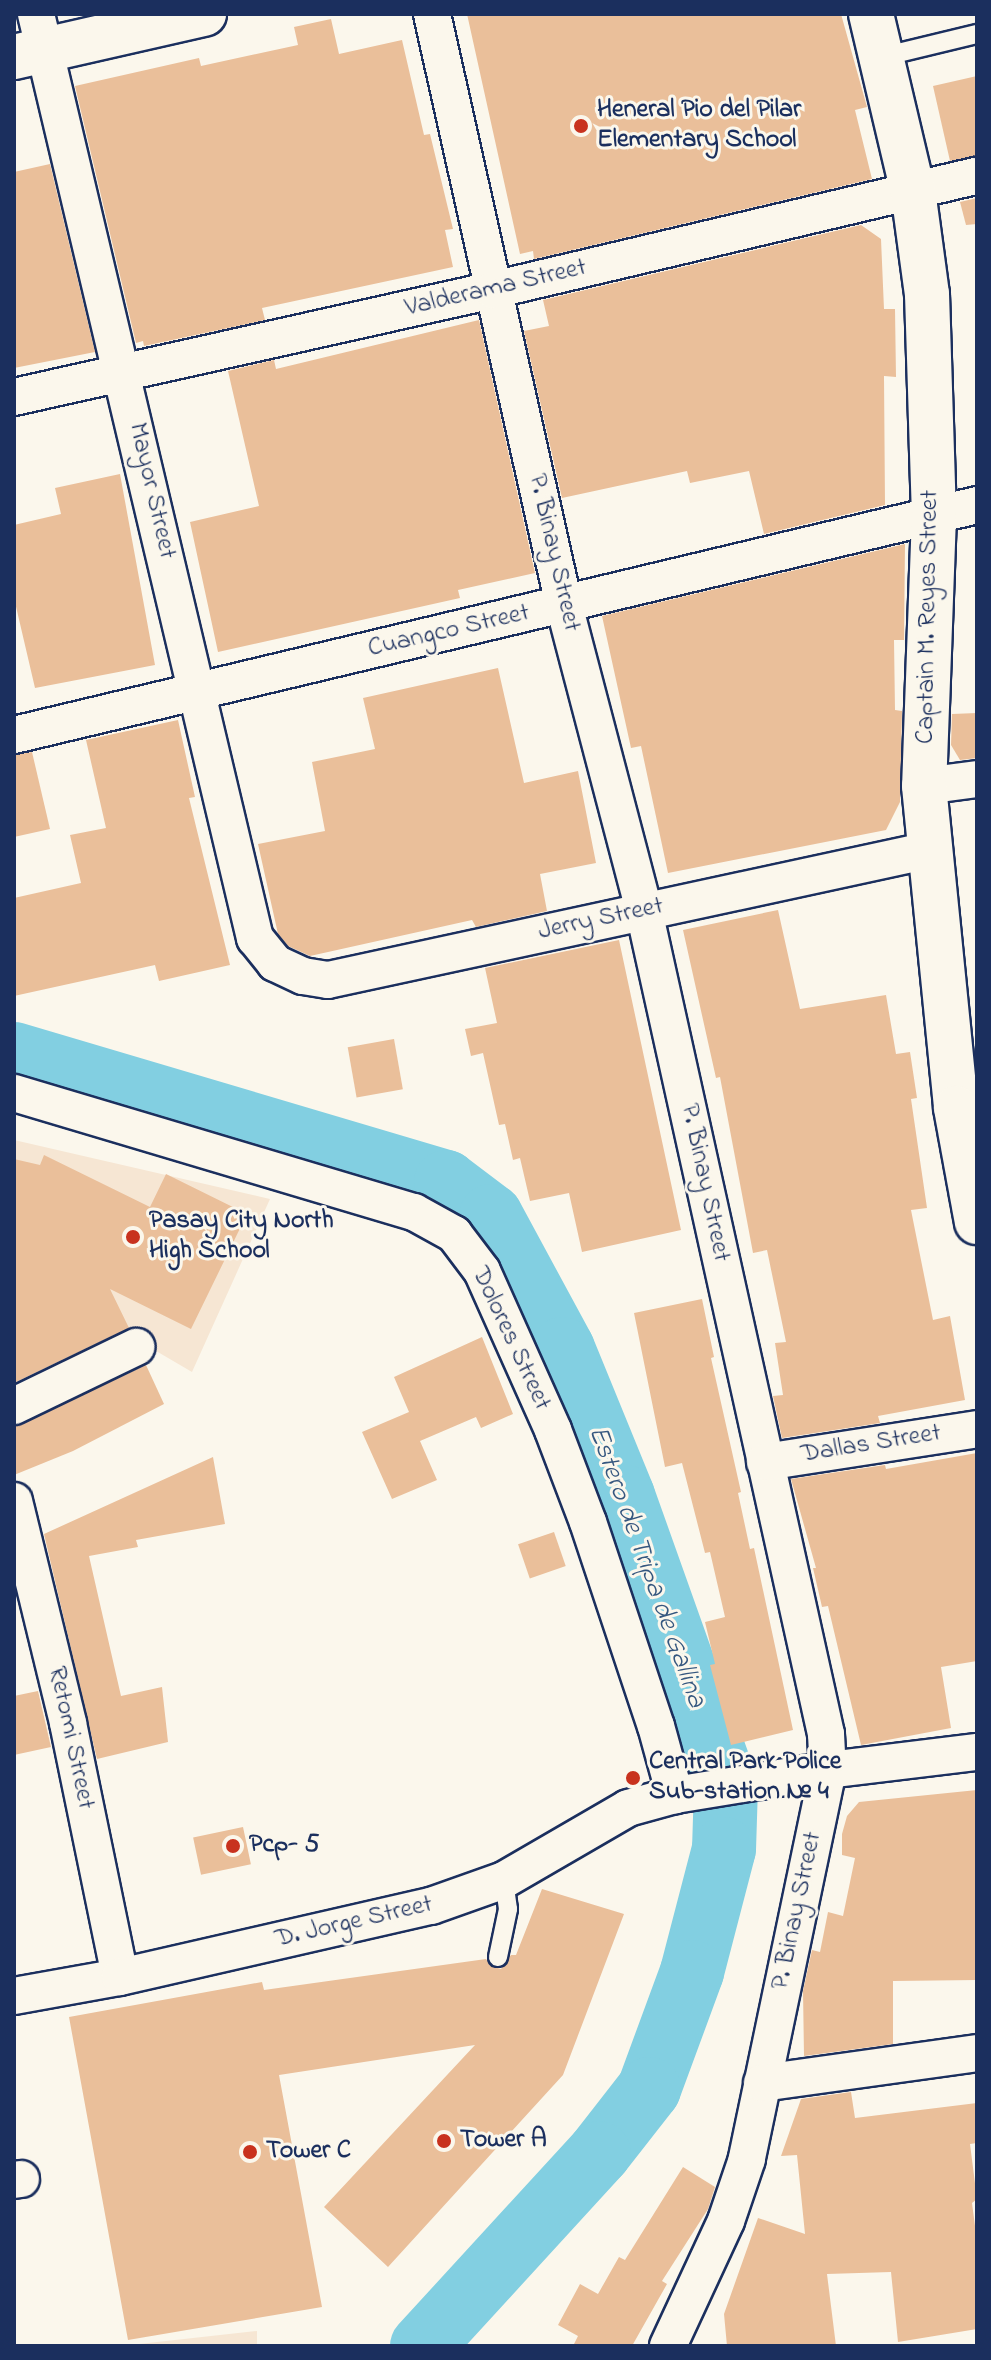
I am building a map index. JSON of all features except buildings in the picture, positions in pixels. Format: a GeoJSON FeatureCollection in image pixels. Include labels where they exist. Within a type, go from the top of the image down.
{"type":"FeatureCollection","features":[{"type":"Feature","properties":{"kind":"street"},"geometry":{"type":"LineString","coordinates":[[31,40],[204,14]]}},
{"type":"Feature","properties":{"kind":"street","name":"P. Binay Street"},"geometry":{"type":"LineString","coordinates":[[432,14],[564,605],[644,911],[826,1734],[828,1770],[747,2159],[726,2221],[668,2346]]}},
{"type":"Feature","properties":{"kind":"street","name":"Captain M. Reyes Street"},"geometry":{"type":"LineString","coordinates":[[871,14],[913,191],[927,294],[934,516],[924,786],[966,1106],[977,1222]]}},
{"type":"Feature","properties":{"kind":"street","name":"Mayor Street"},"geometry":{"type":"LineString","coordinates":[[31,40],[123,372],[255,938],[275,963]]}},
{"type":"Feature","properties":{"kind":"street","name":"Valderama Street"},"geometry":{"type":"LineString","coordinates":[[14,397],[493,290],[977,176]]}},
{"type":"Feature","properties":{"kind":"street","name":"Cuangco Street"},"geometry":{"type":"LineString","coordinates":[[14,735],[977,505]]}},
{"type":"Feature","properties":{"kind":"street"},"geometry":{"type":"LineString","coordinates":[[924,786],[977,779]]}},
{"type":"Feature","properties":{"kind":"street","name":"Jerry Street"},"geometry":{"type":"LineString","coordinates":[[275,963],[303,976],[328,980],[930,850]]}},
{"type":"Feature","properties":{"kind":"street","name":"Dolores Street"},"geometry":{"type":"LineString","coordinates":[[14,1093],[414,1212],[454,1234],[482,1271],[553,1430],[593,1537],[680,1793]]}},
{"type":"Feature","properties":{"kind":"street"},"geometry":{"type":"LineString","coordinates":[[14,1406],[136,1347]]}},
{"type":"Feature","properties":{"kind":"street","name":"Dallas Street"},"geometry":{"type":"LineString","coordinates":[[765,1462],[977,1429]]}},
{"type":"Feature","properties":{"kind":"street","name":"Retomi Street"},"geometry":{"type":"LineString","coordinates":[[14,1501],[68,1723],[120,1977]]}},
{"type":"Feature","properties":{"kind":"street","name":"D. Jorge Street"},"geometry":{"type":"LineString","coordinates":[[14,1996],[120,1977],[431,1906],[504,1880],[628,1808],[680,1793],[828,1770],[977,1752]]}},
{"type":"Feature","properties":{"kind":"street"},"geometry":{"type":"LineString","coordinates":[[762,2083],[977,2053]]}},
{"type":"Feature","properties":{"kind":"lane"},"geometry":{"type":"LineString","coordinates":[[882,57],[977,34]]}},
{"type":"Feature","properties":{"kind":"lane"},"geometry":{"type":"LineString","coordinates":[[498,1957],[508,1909],[504,1880]]}},
{"type":"Feature","properties":{"kind":"shaded area","name":"Pasay City North High School"},"geometry":{"type":"Polygon","coordinates":[[[14,1140],[270,1199],[192,1372],[28,1276],[14,1282],[14,1140]]]}},
{"type":"Feature","properties":{"kind":"shaded area"},"geometry":{"type":"Polygon","coordinates":[[[257,2331],[257,2346],[121,2346],[257,2331]]]}},
{"type":"Feature","properties":{"kind":"waterway","name":"Estero de Tripa de Gallina"},"geometry":{"type":"LineString","coordinates":[[14,1054],[446,1182],[491,1216],[563,1349],[623,1496],[726,1786],[724,1849],[692,1972],[649,2089],[599,2153],[422,2346]]}},
{"type":"Feature","properties":{"kind":"place","name":"Heneral Pio del Pilar Elementary School"},"geometry":{"type":"Point","coordinates":[581,126]}},
{"type":"Feature","properties":{"kind":"place","name":"Pasay City North High School"},"geometry":{"type":"Point","coordinates":[133,1237]}},
{"type":"Feature","properties":{"kind":"place","name":"Central Park Police Sub-station № 4"},"geometry":{"type":"Point","coordinates":[633,1778]}},
{"type":"Feature","properties":{"kind":"place","name":"Pcp- 5"},"geometry":{"type":"Point","coordinates":[233,1846]}},
{"type":"Feature","properties":{"kind":"place","name":"Tower A"},"geometry":{"type":"Point","coordinates":[444,2141]}},
{"type":"Feature","properties":{"kind":"place","name":"Tower C"},"geometry":{"type":"Point","coordinates":[250,2152]}}]}
